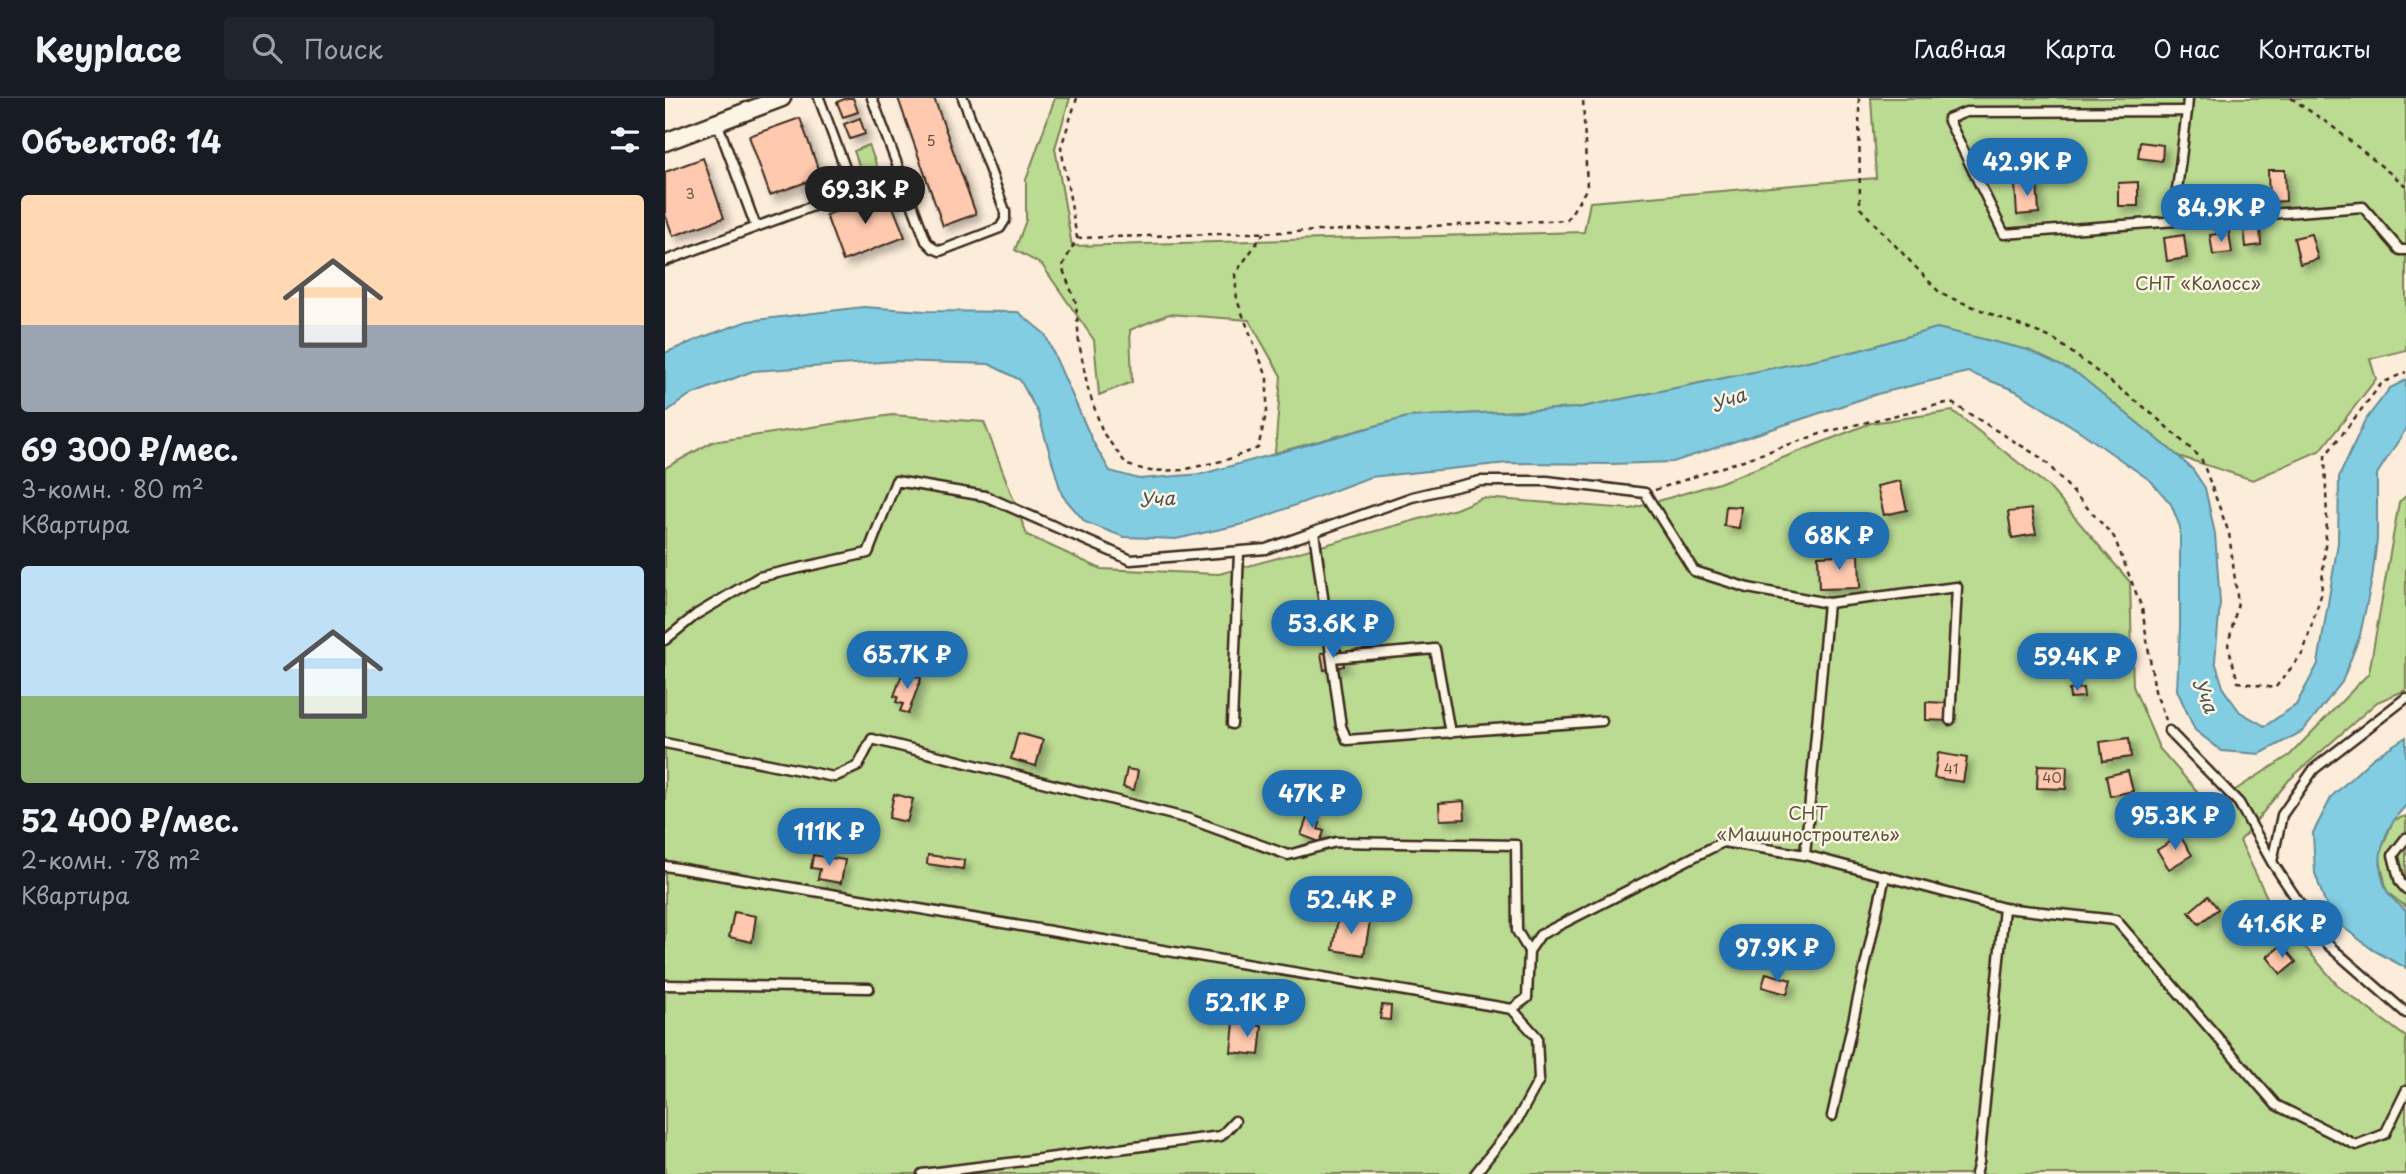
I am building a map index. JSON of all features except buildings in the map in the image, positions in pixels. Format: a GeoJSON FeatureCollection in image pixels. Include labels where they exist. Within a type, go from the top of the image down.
{"type":"FeatureCollection","features":[{"type":"Feature","properties":{"kind":"street"},"geometry":{"type":"LineString","coordinates":[[665,142],[782,98]]}},
{"type":"Feature","properties":{"kind":"lane"},"geometry":{"type":"LineString","coordinates":[[819,98],[854,192]]}},
{"type":"Feature","properties":{"kind":"lane"},"geometry":{"type":"LineString","coordinates":[[871,98],[926,241],[940,251],[1000,228],[1005,220],[1005,211],[963,98]]}},
{"type":"Feature","properties":{"kind":"lane"},"geometry":{"type":"LineString","coordinates":[[2173,221],[2188,98]]}},
{"type":"Feature","properties":{"kind":"lane"},"geometry":{"type":"LineString","coordinates":[[2187,111],[1966,112],[1948,119],[2004,234],[2364,207],[2400,250],[2406,250]]}},
{"type":"Feature","properties":{"kind":"lane"},"geometry":{"type":"LineString","coordinates":[[717,122],[756,227]]}},
{"type":"Feature","properties":{"kind":"lane"},"geometry":{"type":"LineString","coordinates":[[665,261],[901,174]]}},
{"type":"Feature","properties":{"kind":"lane"},"geometry":{"type":"LineString","coordinates":[[665,640],[697,614],[759,577],[868,553],[896,481],[985,496],[1131,560],[1266,549],[1412,497],[1480,481],[1547,481],[1645,493],[1695,571],[1748,587],[1828,603],[1957,587],[1950,720]]}},
{"type":"Feature","properties":{"kind":"lane"},"geometry":{"type":"LineString","coordinates":[[1314,532],[1341,726],[1347,740],[1602,722]]}},
{"type":"Feature","properties":{"kind":"lane"},"geometry":{"type":"LineString","coordinates":[[1232,724],[1239,552]]}},
{"type":"Feature","properties":{"kind":"lane"},"geometry":{"type":"LineString","coordinates":[[1805,855],[1828,603]]}},
{"type":"Feature","properties":{"kind":"lane"},"geometry":{"type":"LineString","coordinates":[[1332,658],[1436,649],[1450,733]]}},
{"type":"Feature","properties":{"kind":"lane"},"geometry":{"type":"LineString","coordinates":[[2272,862],[2282,815],[2314,769],[2406,698]]}},
{"type":"Feature","properties":{"kind":"lane"},"geometry":{"type":"LineString","coordinates":[[2169,731],[2239,803],[2272,862],[2326,943],[2406,1013]]}},
{"type":"Feature","properties":{"kind":"lane"},"geometry":{"type":"LineString","coordinates":[[665,743],[834,777],[858,766],[871,739],[1189,819],[1288,855],[1336,842],[1516,845],[1517,931],[1529,951],[1527,998],[1512,1009]]}},
{"type":"Feature","properties":{"kind":"lane"},"geometry":{"type":"LineString","coordinates":[[2406,838],[2393,855],[2400,882],[2406,890]]}},
{"type":"Feature","properties":{"kind":"lane"},"geometry":{"type":"LineString","coordinates":[[1529,951],[1541,935],[1723,842],[1805,855],[2004,908],[2116,920],[2276,1105],[2356,1145],[2385,1134],[2406,1091]]}},
{"type":"Feature","properties":{"kind":"lane"},"geometry":{"type":"LineString","coordinates":[[665,866],[1512,1009],[1537,1037],[1539,1080],[1516,1122],[1475,1174]]}},
{"type":"Feature","properties":{"kind":"lane"},"geometry":{"type":"LineString","coordinates":[[1832,1116],[1885,876]]}},
{"type":"Feature","properties":{"kind":"lane"},"geometry":{"type":"LineString","coordinates":[[1976,1174],[1994,1031],[2004,908]]}},
{"type":"Feature","properties":{"kind":"lane"},"geometry":{"type":"LineString","coordinates":[[665,985],[869,988]]}},
{"type":"Feature","properties":{"kind":"lane"},"geometry":{"type":"LineString","coordinates":[[922,1174],[1221,1136],[1235,1121]]}},
{"type":"Feature","properties":{"kind":"path"},"geometry":{"type":"LineString","coordinates":[[1077,98],[1061,147],[1077,238],[1062,267],[1076,303],[1079,343],[1088,389],[1103,433],[1127,465],[1150,471],[1182,470],[1226,460],[1258,448],[1267,410],[1267,377],[1237,300],[1235,274],[1264,233]]}},
{"type":"Feature","properties":{"kind":"path"},"geometry":{"type":"LineString","coordinates":[[1077,238],[1567,220],[1587,188],[1583,98]]}},
{"type":"Feature","properties":{"kind":"path"},"geometry":{"type":"LineString","coordinates":[[1859,98],[1860,208],[1941,294],[2054,339],[2149,411],[2201,458],[2229,533],[2238,603],[2228,645],[2238,682],[2275,688],[2303,653],[2321,594],[2327,522],[2325,456],[2382,383],[2406,372]]}},
{"type":"Feature","properties":{"kind":"path"},"geometry":{"type":"LineString","coordinates":[[2291,98],[2333,127],[2406,186]]}},
{"type":"Feature","properties":{"kind":"path"},"geometry":{"type":"LineString","coordinates":[[1645,493],[1825,432],[1950,402],[2043,460],[2114,537],[2142,608],[2155,691],[2169,731]]}},
{"type":"Feature","properties":{"kind":"green space","name":"СНТ «Колосс»"},"geometry":{"type":"Polygon","coordinates":[[[1055,98],[1070,98],[1055,148],[1072,246],[1584,232],[1590,202],[1876,178],[1871,98],[2406,98],[2406,350],[2370,359],[2376,379],[2321,450],[2253,480],[2178,456],[2078,374],[2028,350],[1937,328],[1857,351],[1578,408],[1408,417],[1275,453],[1281,376],[1249,320],[1169,314],[1130,330],[1132,382],[1099,395],[1094,340],[1042,265],[1015,250],[1026,220],[1026,180],[1055,98]]]}},
{"type":"Feature","properties":{"kind":"green space"},"geometry":{"type":"Polygon","coordinates":[[[869,145],[879,172],[863,177],[854,151],[869,145]]]}},
{"type":"Feature","properties":{"kind":"green space","name":"СНТ «Машиностроитель»"},"geometry":{"type":"Polygon","coordinates":[[[1953,411],[2048,486],[2130,582],[2133,686],[2159,748],[2210,806],[2290,755],[2369,673],[2399,502],[2406,496],[2406,690],[2377,702],[2289,780],[2240,841],[2272,908],[2339,987],[2406,1037],[2406,1174],[665,1174],[665,468],[712,442],[892,415],[984,422],[1027,535],[1101,569],[1219,574],[1456,509],[1482,498],[1631,509],[1719,483],[1871,423],[1953,411]]]}},
{"type":"Feature","properties":{"kind":"green space"},"geometry":{"type":"Polygon","coordinates":[[[2406,816],[2406,907],[2387,892],[2379,855],[2393,820],[2406,816]]]}},
{"type":"Feature","properties":{"kind":"water","name":"Уча"},"geometry":{"type":"Polygon","coordinates":[[[863,307],[1018,312],[1045,334],[1093,442],[1110,471],[1139,479],[1202,474],[1408,417],[1578,408],[1857,351],[1937,328],[2028,350],[2078,374],[2178,456],[2193,470],[2205,488],[2215,534],[2220,603],[2215,661],[2224,690],[2240,712],[2265,726],[2296,705],[2318,664],[2338,543],[2339,477],[2364,422],[2390,388],[2406,380],[2406,429],[2377,474],[2377,539],[2372,579],[2360,635],[2342,682],[2303,731],[2260,754],[2222,751],[2195,730],[2177,690],[2180,527],[2171,504],[2151,481],[2081,432],[2016,391],[1968,372],[1877,394],[1673,462],[1508,463],[1370,477],[1248,523],[1176,539],[1124,537],[1085,522],[1062,495],[1038,413],[1020,380],[989,364],[896,361],[753,371],[688,396],[665,413],[665,353],[748,321],[863,307]]]}},
{"type":"Feature","properties":{"kind":"water"},"geometry":{"type":"Polygon","coordinates":[[[2406,737],[2406,805],[2386,834],[2381,867],[2388,894],[2406,911],[2406,968],[2373,950],[2330,917],[2315,873],[2313,833],[2332,796],[2373,758],[2406,737]]]}}]}
